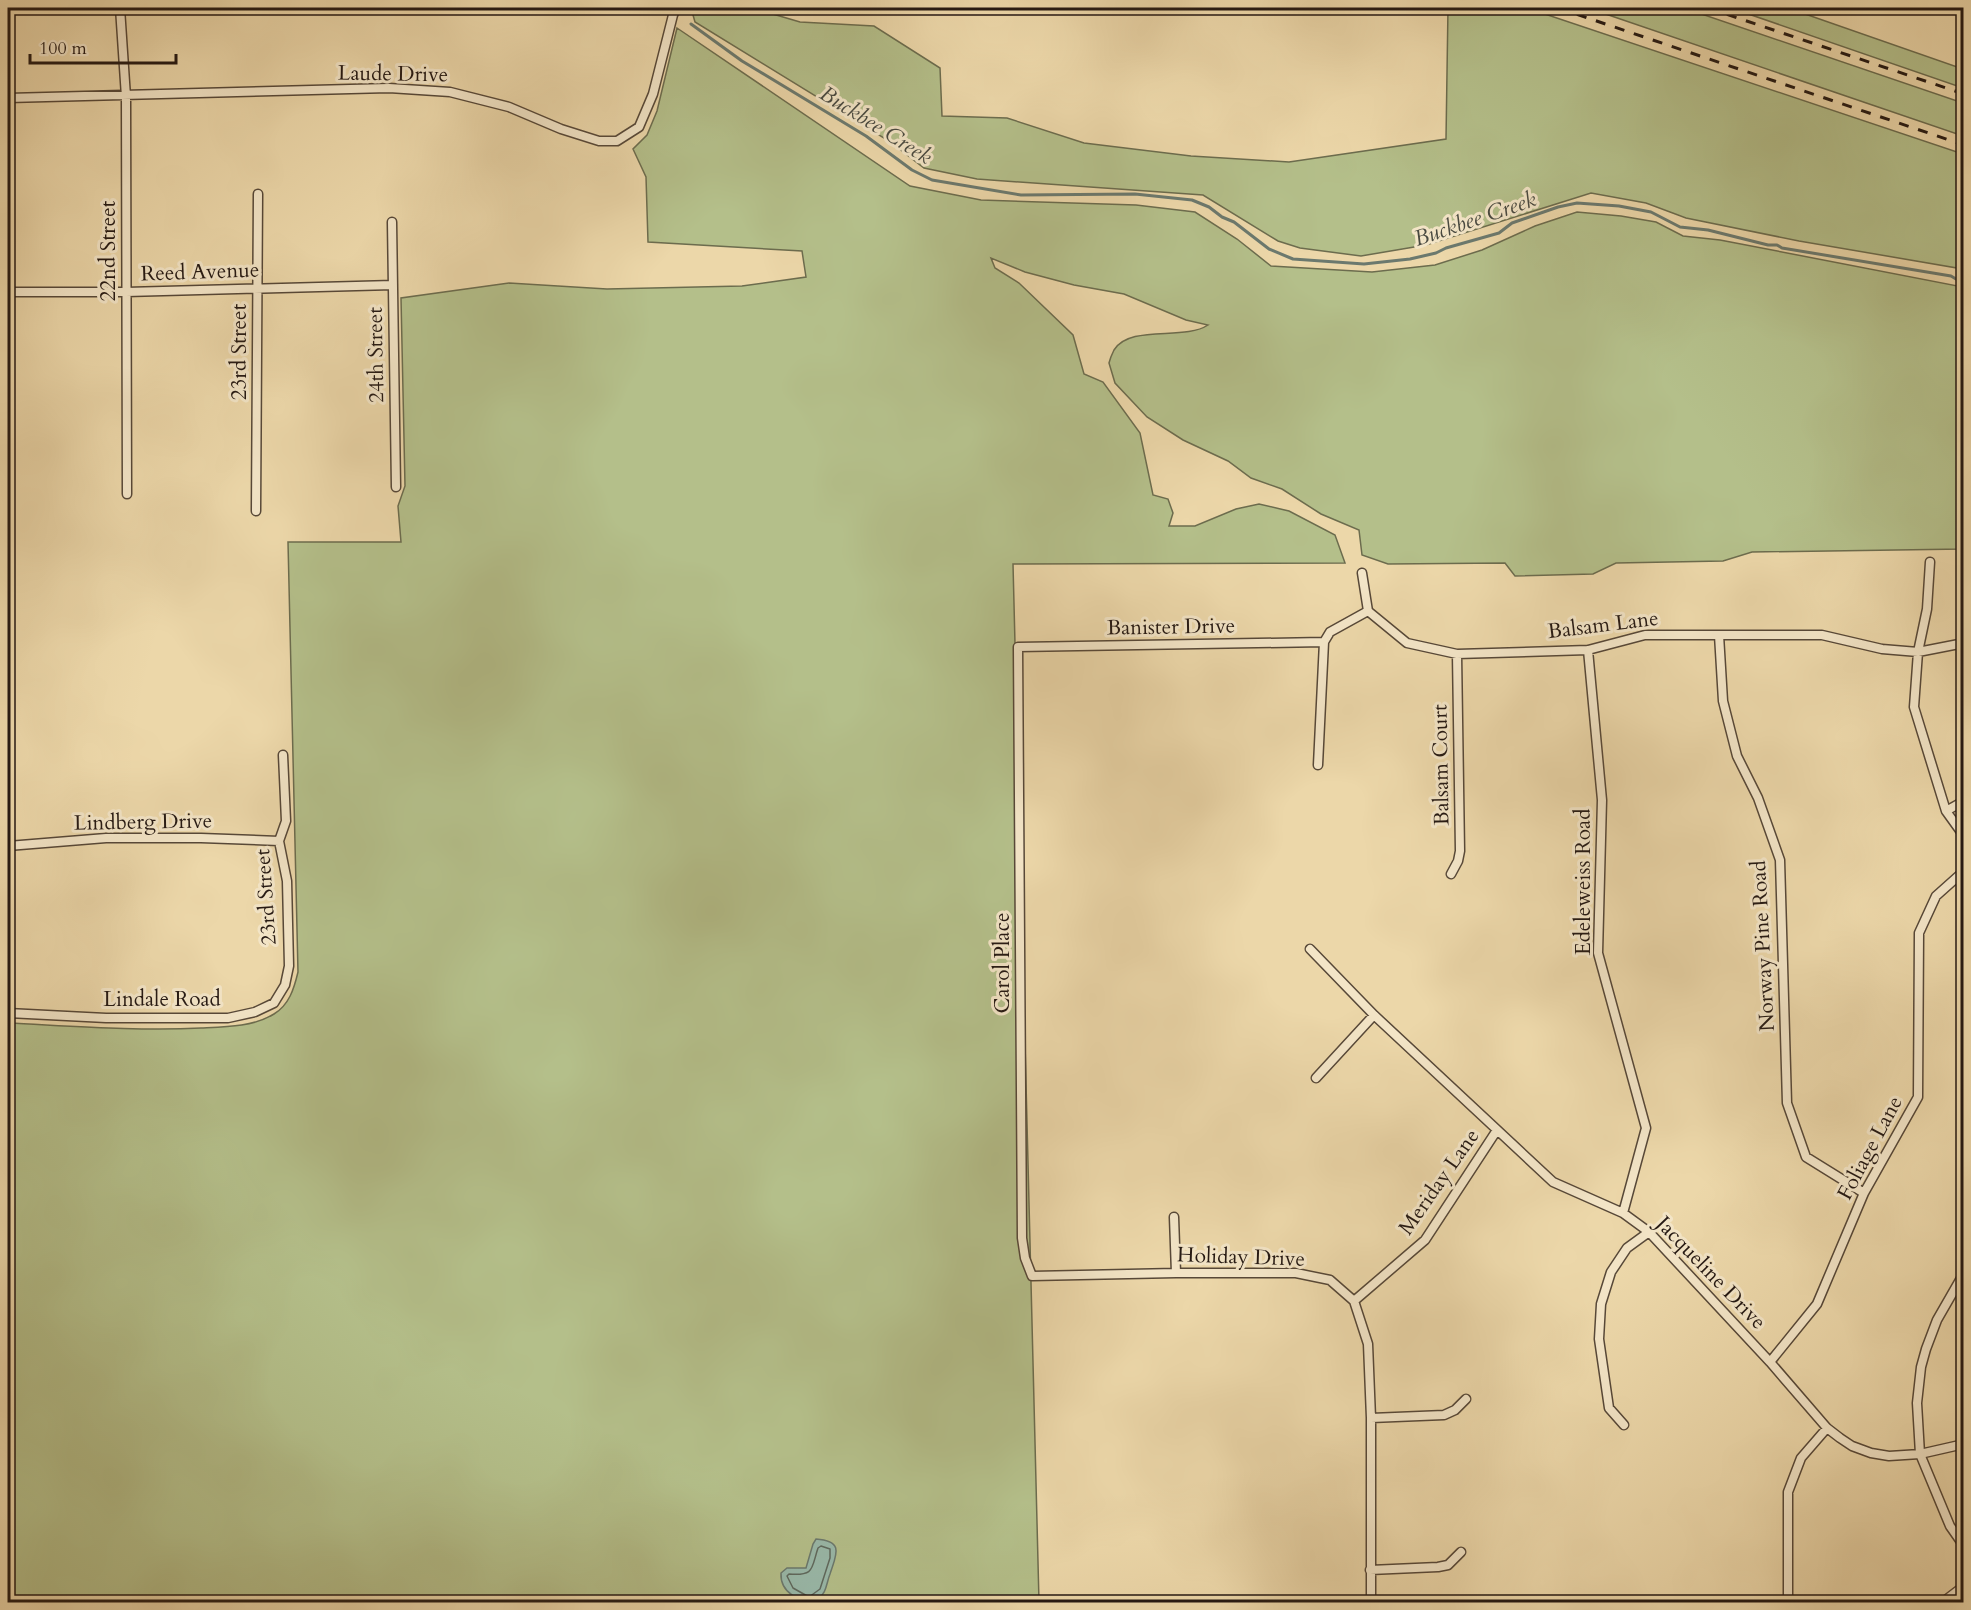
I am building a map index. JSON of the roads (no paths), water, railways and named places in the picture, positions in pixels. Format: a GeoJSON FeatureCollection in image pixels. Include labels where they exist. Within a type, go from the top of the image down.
{"type":"FeatureCollection","features":[{"type":"Feature","properties":{"kind":"street","name":"22nd Street"},"geometry":{"type":"LineString","coordinates":[[120,8],[126,97],[128,494]]}},
{"type":"Feature","properties":{"kind":"street","name":"Laude Drive"},"geometry":{"type":"LineString","coordinates":[[8,98],[126,97],[388,88],[450,92],[509,107],[561,129],[599,141],[617,141],[639,127],[653,94],[675,11]]}},
{"type":"Feature","properties":{"kind":"street","name":"23rd Street"},"geometry":{"type":"LineString","coordinates":[[256,510],[258,194]]}},
{"type":"Feature","properties":{"kind":"street","name":"24th Street"},"geometry":{"type":"LineString","coordinates":[[392,222],[396,487]]}},
{"type":"Feature","properties":{"kind":"street","name":"Reed Avenue"},"geometry":{"type":"LineString","coordinates":[[8,292],[126,292],[393,285]]}},
{"type":"Feature","properties":{"kind":"street"},"geometry":{"type":"LineString","coordinates":[[1929,562],[1927,609],[1918,652],[1914,707],[1946,811],[1964,836]]}},
{"type":"Feature","properties":{"kind":"street"},"geometry":{"type":"LineString","coordinates":[[1318,765],[1324,642],[1330,632],[1368,611],[1362,573]]}},
{"type":"Feature","properties":{"kind":"street","name":"Balsam Lane"},"geometry":{"type":"LineString","coordinates":[[1368,611],[1407,643],[1457,654],[1588,650],[1645,635],[1821,635],[1882,649],[1918,652],[1964,643]]}},
{"type":"Feature","properties":{"kind":"street","name":"Norway Pine Road"},"geometry":{"type":"LineString","coordinates":[[1719,635],[1724,701],[1737,756],[1758,798],[1780,860],[1787,1102],[1806,1157],[1864,1193]]}},
{"type":"Feature","properties":{"kind":"street","name":"Banister Drive"},"geometry":{"type":"LineString","coordinates":[[1018,647],[1324,642]]}},
{"type":"Feature","properties":{"kind":"street","name":"Carol Place"},"geometry":{"type":"LineString","coordinates":[[1018,647],[1022,1238],[1025,1257],[1032,1276]]}},
{"type":"Feature","properties":{"kind":"street","name":"Edeleweiss Road"},"geometry":{"type":"LineString","coordinates":[[1588,650],[1602,800],[1598,953],[1646,1128],[1623,1213]]}},
{"type":"Feature","properties":{"kind":"street","name":"Balsam Court"},"geometry":{"type":"LineString","coordinates":[[1451,874],[1460,851],[1457,654]]}},
{"type":"Feature","properties":{"kind":"street","name":"23rd Street"},"geometry":{"type":"LineString","coordinates":[[283,755],[286,821],[279,841],[287,880],[289,966]]}},
{"type":"Feature","properties":{"kind":"street"},"geometry":{"type":"LineString","coordinates":[[1946,811],[1964,801]]}},
{"type":"Feature","properties":{"kind":"street","name":"Lindberg Drive"},"geometry":{"type":"LineString","coordinates":[[8,846],[106,838],[279,841]]}},
{"type":"Feature","properties":{"kind":"street","name":"Foliage Lane"},"geometry":{"type":"LineString","coordinates":[[1770,1362],[1817,1304],[1864,1193],[1918,1096],[1919,933],[1936,896],[1964,871]]}},
{"type":"Feature","properties":{"kind":"street","name":"Jacqueline Drive"},"geometry":{"type":"LineString","coordinates":[[1310,949],[1374,1015],[1553,1182],[1623,1213],[1649,1232],[1770,1362],[1827,1428],[1852,1446],[1871,1453],[1889,1456],[1920,1454],[1964,1444]]}},
{"type":"Feature","properties":{"kind":"street","name":"Lindale Road"},"geometry":{"type":"LineString","coordinates":[[8,1013],[170,1019],[228,1018],[244,1015],[274,1003],[285,986],[289,966]]}},
{"type":"Feature","properties":{"kind":"street"},"geometry":{"type":"LineString","coordinates":[[1316,1078],[1374,1015]]}},
{"type":"Feature","properties":{"kind":"street","name":"Meriday Lane"},"geometry":{"type":"LineString","coordinates":[[1354,1301],[1425,1240],[1497,1130]]}},
{"type":"Feature","properties":{"kind":"street"},"geometry":{"type":"LineString","coordinates":[[1174,1217],[1176,1273]]}},
{"type":"Feature","properties":{"kind":"street"},"geometry":{"type":"LineString","coordinates":[[1624,1425],[1609,1408],[1599,1339],[1601,1304],[1611,1272],[1627,1248],[1649,1232]]}},
{"type":"Feature","properties":{"kind":"street","name":"Holiday Drive"},"geometry":{"type":"LineString","coordinates":[[1032,1276],[1296,1273],[1330,1280],[1354,1301]]}},
{"type":"Feature","properties":{"kind":"street"},"geometry":{"type":"LineString","coordinates":[[1964,1273],[1937,1320],[1921,1367],[1917,1403],[1920,1454],[1950,1526],[1964,1546]]}},
{"type":"Feature","properties":{"kind":"street"},"geometry":{"type":"LineString","coordinates":[[1354,1301],[1368,1344],[1371,1419],[1371,1602]]}},
{"type":"Feature","properties":{"kind":"street"},"geometry":{"type":"LineString","coordinates":[[1371,1419],[1444,1415],[1455,1410],[1466,1400]]}},
{"type":"Feature","properties":{"kind":"street"},"geometry":{"type":"LineString","coordinates":[[1788,1602],[1788,1492],[1801,1458],[1827,1428]]}},
{"type":"Feature","properties":{"kind":"street"},"geometry":{"type":"LineString","coordinates":[[1370,1570],[1448,1565],[1461,1551]]}},
{"type":"Feature","properties":{"kind":"street"},"geometry":{"type":"LineString","coordinates":[[1943,1602],[1964,1586]]}},
{"type":"Feature","properties":{"kind":"water"},"geometry":{"type":"Polygon","coordinates":[[[816,1539],[825,1540],[835,1546],[836,1555],[823,1594],[817,1600],[811,1601],[798,1598],[787,1591],[781,1573],[787,1568],[806,1568],[816,1539]]]}},
{"type":"Feature","properties":{"kind":"waterway","name":"Buckbee Creek"},"geometry":{"type":"LineString","coordinates":[[691,24],[742,61],[866,136],[912,170],[932,180],[1021,195],[1135,194],[1192,200],[1234,222],[1269,249],[1293,259],[1364,264],[1410,259],[1499,233],[1512,223],[1577,203],[1619,206],[1651,212],[1680,227],[1708,230],[1782,248],[1964,280]]}},
{"type":"Feature","properties":{"kind":"railway"},"geometry":{"type":"LineString","coordinates":[[1558,8],[1964,145]]}},
{"type":"Feature","properties":{"kind":"railway"},"geometry":{"type":"LineString","coordinates":[[1708,8],[1964,94]]}}]}
